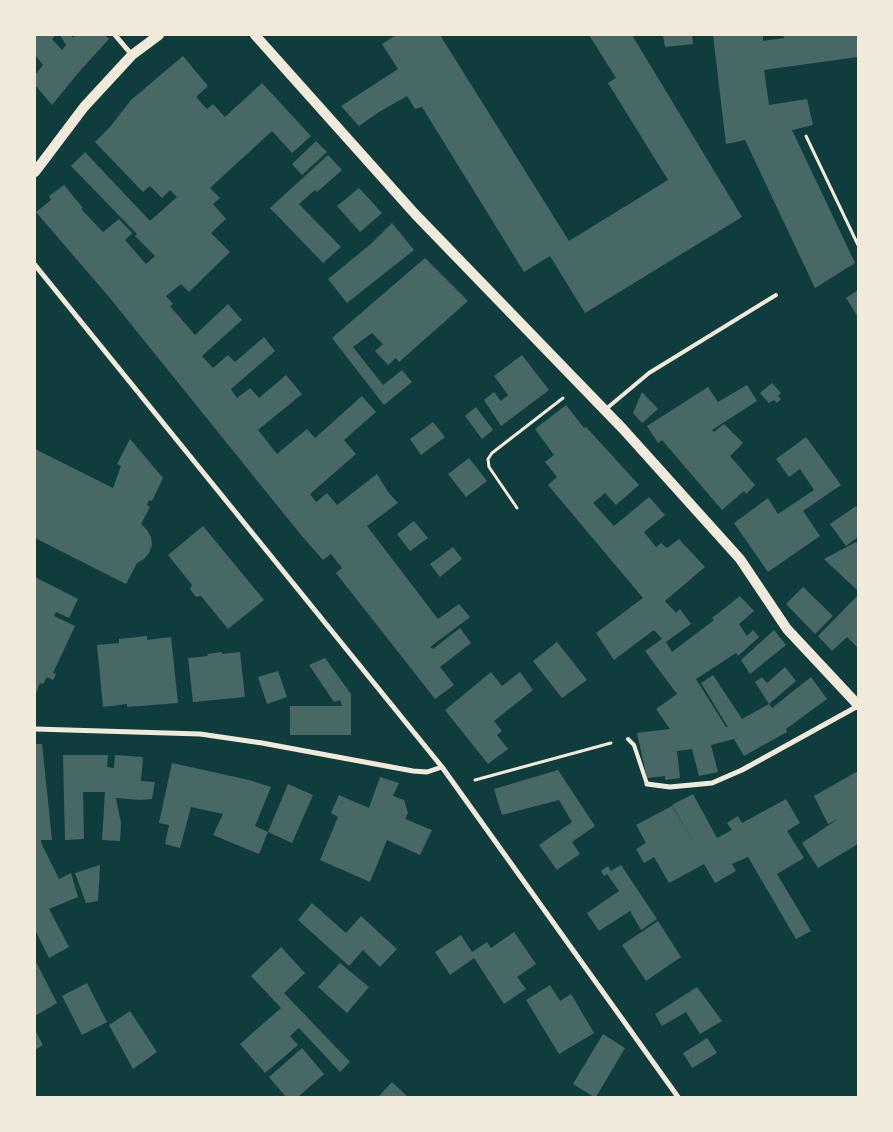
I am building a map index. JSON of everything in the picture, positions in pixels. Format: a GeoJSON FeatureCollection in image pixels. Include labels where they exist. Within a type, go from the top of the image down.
{"type":"FeatureCollection","features":[{"type":"Feature","properties":{"kind":"main road"},"geometry":{"type":"LineString","coordinates":[[35,172],[84,107],[132,55],[159,35]]}},
{"type":"Feature","properties":{"kind":"main road"},"geometry":{"type":"LineString","coordinates":[[255,35],[415,214],[623,429],[740,559],[787,629],[858,705]]}},
{"type":"Feature","properties":{"kind":"street"},"geometry":{"type":"LineString","coordinates":[[115,35],[132,55]]}},
{"type":"Feature","properties":{"kind":"street"},"geometry":{"type":"LineString","coordinates":[[35,265],[442,767],[678,1097]]}},
{"type":"Feature","properties":{"kind":"street"},"geometry":{"type":"LineString","coordinates":[[647,784],[670,787],[712,783],[742,770],[858,705]]}},
{"type":"Feature","properties":{"kind":"street"},"geometry":{"type":"LineString","coordinates":[[35,729],[200,734],[262,743],[413,771],[427,772],[442,767]]}},
{"type":"Feature","properties":{"kind":"lane"},"geometry":{"type":"LineString","coordinates":[[604,410],[649,373],[776,295]]}},
{"type":"Feature","properties":{"kind":"lane"},"geometry":{"type":"LineString","coordinates":[[628,739],[634,745],[647,784]]}},
{"type":"Feature","properties":{"kind":"path"},"geometry":{"type":"LineString","coordinates":[[806,136],[858,245]]}},
{"type":"Feature","properties":{"kind":"path"},"geometry":{"type":"LineString","coordinates":[[517,508],[489,466],[488,459],[492,453],[580,386]]}},
{"type":"Feature","properties":{"kind":"path"},"geometry":{"type":"LineString","coordinates":[[455,786],[628,739]]}},
{"type":"Feature","properties":{"kind":"building"},"geometry":{"type":"Polygon","coordinates":[[[35,35],[56,35],[52,39],[62,50],[66,45],[60,35],[71,35],[73,38],[75,35],[105,35],[109,39],[52,105],[35,85],[35,75],[43,65],[35,55],[35,35]]]}},
{"type":"Feature","properties":{"kind":"building"},"geometry":{"type":"Polygon","coordinates":[[[396,35],[440,35],[569,241],[668,180],[608,83],[616,78],[589,35],[632,35],[742,217],[585,313],[550,256],[524,272],[422,107],[415,109],[407,96],[359,126],[341,106],[398,69],[382,44],[396,35]]]}},
{"type":"Feature","properties":{"kind":"building"},"geometry":{"type":"Polygon","coordinates":[[[663,35],[692,35],[693,44],[665,47],[663,35]]]}},
{"type":"Feature","properties":{"kind":"building"},"geometry":{"type":"Polygon","coordinates":[[[713,35],[763,35],[763,41],[784,38],[783,35],[858,35],[858,57],[764,70],[769,105],[807,99],[813,125],[792,130],[855,263],[815,288],[745,140],[726,144],[713,35]]]}},
{"type":"Feature","properties":{"kind":"building"},"geometry":{"type":"Polygon","coordinates":[[[183,56],[208,86],[196,97],[207,109],[213,104],[225,117],[262,83],[311,136],[292,153],[272,131],[210,188],[220,198],[213,204],[226,219],[211,233],[230,252],[189,292],[181,284],[166,296],[173,304],[170,306],[195,335],[228,304],[242,320],[202,356],[213,368],[228,355],[235,362],[264,337],[275,351],[231,389],[237,398],[250,388],[259,398],[286,375],[302,394],[258,430],[277,454],[307,429],[315,438],[362,396],[376,412],[344,440],[356,454],[310,494],[316,502],[327,493],[337,505],[377,474],[388,492],[398,503],[367,526],[438,619],[459,604],[470,617],[430,647],[433,649],[460,628],[471,643],[440,667],[454,685],[435,699],[336,573],[342,568],[331,554],[323,560],[301,535],[109,297],[36,212],[51,200],[49,196],[64,185],[83,208],[81,209],[103,232],[119,219],[132,233],[125,240],[146,264],[155,256],[135,236],[137,234],[71,166],[85,152],[150,221],[177,197],[170,190],[162,198],[150,186],[143,192],[95,142],[110,127],[131,100],[183,56]]]}},
{"type":"Feature","properties":{"kind":"building"},"geometry":{"type":"Polygon","coordinates":[[[316,141],[327,152],[302,175],[292,164],[316,141]]]}},
{"type":"Feature","properties":{"kind":"building"},"geometry":{"type":"Polygon","coordinates":[[[328,155],[342,170],[317,192],[315,190],[299,204],[341,247],[323,263],[270,208],[328,155]]]}},
{"type":"Feature","properties":{"kind":"building"},"geometry":{"type":"Polygon","coordinates":[[[359,188],[382,213],[360,232],[337,206],[359,188]]]}},
{"type":"Feature","properties":{"kind":"building"},"geometry":{"type":"Polygon","coordinates":[[[392,223],[414,250],[347,303],[328,279],[372,243],[392,223]]]}},
{"type":"Feature","properties":{"kind":"building"},"geometry":{"type":"Polygon","coordinates":[[[425,258],[468,301],[399,362],[396,358],[388,365],[375,351],[383,344],[372,333],[353,347],[383,385],[402,370],[412,382],[384,405],[332,338],[425,258]]]}},
{"type":"Feature","properties":{"kind":"building"},"geometry":{"type":"Polygon","coordinates":[[[858,290],[858,317],[846,298],[858,290]]]}},
{"type":"Feature","properties":{"kind":"building"},"geometry":{"type":"Polygon","coordinates":[[[522,355],[549,390],[501,426],[484,400],[494,392],[501,401],[508,395],[494,376],[522,355]]]}},
{"type":"Feature","properties":{"kind":"building"},"geometry":{"type":"Polygon","coordinates":[[[772,383],[781,393],[778,396],[781,399],[777,403],[774,400],[769,403],[760,393],[772,383]]]}},
{"type":"Feature","properties":{"kind":"building"},"geometry":{"type":"Polygon","coordinates":[[[747,385],[757,401],[712,430],[714,432],[724,424],[743,443],[730,456],[755,485],[746,494],[744,491],[722,510],[662,440],[658,443],[647,426],[708,387],[718,402],[747,385]]]}},
{"type":"Feature","properties":{"kind":"building"},"geometry":{"type":"Polygon","coordinates":[[[642,392],[658,409],[642,423],[633,413],[642,392]]]}},
{"type":"Feature","properties":{"kind":"building"},"geometry":{"type":"Polygon","coordinates":[[[566,405],[584,428],[586,427],[639,485],[616,505],[605,493],[593,503],[614,526],[649,497],[665,515],[644,532],[656,547],[661,543],[667,548],[679,539],[705,567],[665,601],[676,613],[680,609],[691,624],[666,642],[672,652],[714,620],[712,618],[740,596],[754,611],[739,624],[747,636],[753,630],[759,637],[738,656],[736,653],[696,679],[726,727],[728,727],[701,683],[713,675],[742,719],[769,704],[772,708],[811,677],[827,699],[786,729],[787,732],[744,756],[734,739],[711,745],[718,772],[699,776],[692,749],[677,751],[680,778],[665,780],[665,776],[647,778],[637,733],[670,729],[656,709],[677,694],[645,651],[662,639],[654,630],[614,660],[596,633],[643,598],[548,485],[557,477],[545,462],[554,455],[535,429],[566,405]]]}},
{"type":"Feature","properties":{"kind":"building"},"geometry":{"type":"Polygon","coordinates":[[[476,407],[493,430],[482,439],[465,416],[476,407]]]}},
{"type":"Feature","properties":{"kind":"building"},"geometry":{"type":"Polygon","coordinates":[[[433,422],[445,437],[421,455],[410,439],[433,422]]]}},
{"type":"Feature","properties":{"kind":"building"},"geometry":{"type":"Polygon","coordinates":[[[806,437],[841,485],[803,511],[820,536],[768,572],[734,523],[768,498],[778,514],[814,490],[800,469],[789,477],[776,459],[806,437]]]}},
{"type":"Feature","properties":{"kind":"building"},"geometry":{"type":"Polygon","coordinates":[[[130,439],[163,478],[152,501],[149,500],[147,505],[150,507],[141,524],[151,537],[152,545],[144,559],[137,563],[126,584],[35,538],[35,449],[113,488],[121,466],[117,464],[130,439]]]}},
{"type":"Feature","properties":{"kind":"building"},"geometry":{"type":"Polygon","coordinates":[[[469,458],[487,481],[466,497],[448,474],[469,458]]]}},
{"type":"Feature","properties":{"kind":"building"},"geometry":{"type":"Polygon","coordinates":[[[856,506],[858,509],[858,537],[846,546],[830,524],[856,506]]]}},
{"type":"Feature","properties":{"kind":"building"},"geometry":{"type":"Polygon","coordinates":[[[414,521],[428,538],[410,551],[397,534],[414,521]]]}},
{"type":"Feature","properties":{"kind":"building"},"geometry":{"type":"Polygon","coordinates":[[[203,526],[264,600],[228,629],[201,596],[196,597],[190,589],[192,585],[168,555],[203,526]]]}},
{"type":"Feature","properties":{"kind":"building"},"geometry":{"type":"Polygon","coordinates":[[[856,542],[858,544],[858,591],[824,559],[856,542]]]}},
{"type":"Feature","properties":{"kind":"building"},"geometry":{"type":"Polygon","coordinates":[[[453,547],[462,559],[440,577],[430,564],[453,547]]]}},
{"type":"Feature","properties":{"kind":"building"},"geometry":{"type":"Polygon","coordinates":[[[35,577],[78,599],[69,618],[56,612],[54,616],[75,626],[53,673],[56,674],[53,680],[47,677],[43,684],[40,683],[35,695],[35,577]]]}},
{"type":"Feature","properties":{"kind":"building"},"geometry":{"type":"Polygon","coordinates":[[[803,587],[833,616],[815,634],[786,604],[803,587]]]}},
{"type":"Feature","properties":{"kind":"building"},"geometry":{"type":"Polygon","coordinates":[[[858,595],[858,648],[847,637],[832,651],[818,636],[858,595]]]}},
{"type":"Feature","properties":{"kind":"building"},"geometry":{"type":"Polygon","coordinates":[[[774,630],[786,645],[750,674],[741,660],[774,630]]]}},
{"type":"Feature","properties":{"kind":"building"},"geometry":{"type":"Polygon","coordinates":[[[147,636],[147,640],[171,637],[178,703],[127,707],[127,704],[103,707],[97,645],[119,643],[119,639],[147,636]]]}},
{"type":"Feature","properties":{"kind":"building"},"geometry":{"type":"Polygon","coordinates":[[[557,642],[587,680],[562,698],[533,661],[557,642]]]}},
{"type":"Feature","properties":{"kind":"building"},"geometry":{"type":"Polygon","coordinates":[[[222,652],[222,654],[240,652],[245,697],[193,702],[188,658],[208,656],[207,654],[222,652]]]}},
{"type":"Feature","properties":{"kind":"building"},"geometry":{"type":"Polygon","coordinates":[[[325,658],[351,694],[351,735],[290,735],[290,706],[342,706],[340,700],[334,702],[309,665],[325,658]]]}},
{"type":"Feature","properties":{"kind":"building"},"geometry":{"type":"Polygon","coordinates":[[[785,667],[796,681],[769,704],[755,682],[762,677],[767,683],[785,667]]]}},
{"type":"Feature","properties":{"kind":"building"},"geometry":{"type":"Polygon","coordinates":[[[278,671],[287,697],[267,704],[258,677],[278,671]]]}},
{"type":"Feature","properties":{"kind":"building"},"geometry":{"type":"Polygon","coordinates":[[[491,672],[502,686],[520,672],[533,690],[494,721],[502,731],[497,735],[508,749],[488,764],[445,710],[491,672]]]}},
{"type":"Feature","properties":{"kind":"building"},"geometry":{"type":"Polygon","coordinates":[[[35,744],[42,744],[52,840],[41,840],[42,845],[59,879],[71,873],[78,897],[49,909],[69,947],[49,958],[35,930],[35,744]]]}},
{"type":"Feature","properties":{"kind":"building"},"geometry":{"type":"Polygon","coordinates":[[[63,755],[108,755],[107,767],[114,768],[115,755],[143,757],[141,781],[155,782],[152,799],[116,798],[121,823],[120,841],[102,840],[105,792],[83,792],[84,839],[65,840],[63,755]]]}},
{"type":"Feature","properties":{"kind":"building"},"geometry":{"type":"Polygon","coordinates":[[[172,763],[249,780],[271,787],[255,826],[268,832],[259,854],[213,835],[223,814],[191,807],[180,848],[165,844],[169,825],[159,823],[172,763]]]}},
{"type":"Feature","properties":{"kind":"building"},"geometry":{"type":"Polygon","coordinates":[[[558,770],[595,826],[572,842],[580,854],[557,870],[539,845],[572,822],[559,800],[502,815],[494,789],[558,770]]]}},
{"type":"Feature","properties":{"kind":"building"},"geometry":{"type":"Polygon","coordinates":[[[858,771],[858,844],[818,868],[802,843],[838,819],[828,824],[814,796],[858,771]]]}},
{"type":"Feature","properties":{"kind":"building"},"geometry":{"type":"Polygon","coordinates":[[[380,777],[399,783],[393,796],[404,800],[408,813],[405,819],[432,830],[420,855],[387,840],[370,882],[320,860],[338,817],[331,813],[339,795],[369,808],[380,777]]]}},
{"type":"Feature","properties":{"kind":"building"},"geometry":{"type":"Polygon","coordinates":[[[288,784],[313,795],[292,843],[268,832],[288,784]]]}},
{"type":"Feature","properties":{"kind":"building"},"geometry":{"type":"Polygon","coordinates":[[[693,794],[717,838],[732,830],[727,823],[738,816],[742,823],[786,799],[800,823],[787,831],[804,858],[777,874],[811,931],[796,939],[748,857],[732,864],[736,871],[715,883],[704,864],[669,883],[654,857],[644,863],[636,849],[646,843],[636,825],[672,806],[695,845],[672,805],[693,794]]]}},
{"type":"Feature","properties":{"kind":"building"},"geometry":{"type":"Polygon","coordinates":[[[100,865],[98,901],[86,903],[75,873],[100,865]]]}},
{"type":"Feature","properties":{"kind":"building"},"geometry":{"type":"Polygon","coordinates":[[[621,865],[657,919],[641,930],[630,911],[599,931],[587,913],[619,891],[607,874],[604,876],[601,871],[608,866],[611,871],[621,865]]]}},
{"type":"Feature","properties":{"kind":"building"},"geometry":{"type":"Polygon","coordinates":[[[312,903],[346,933],[361,916],[397,949],[380,967],[363,950],[349,966],[298,920],[312,903]]]}},
{"type":"Feature","properties":{"kind":"building"},"geometry":{"type":"Polygon","coordinates":[[[658,921],[681,957],[646,981],[622,945],[658,921]]]}},
{"type":"Feature","properties":{"kind":"building"},"geometry":{"type":"Polygon","coordinates":[[[514,932],[536,964],[517,977],[526,989],[504,1004],[474,958],[450,975],[435,952],[461,935],[472,952],[487,942],[491,948],[514,932]]]}},
{"type":"Feature","properties":{"kind":"building"},"geometry":{"type":"Polygon","coordinates":[[[281,947],[305,973],[284,993],[350,1062],[340,1072],[299,1028],[290,1036],[298,1045],[265,1073],[240,1044],[281,1008],[251,976],[281,947]]]}},
{"type":"Feature","properties":{"kind":"building"},"geometry":{"type":"Polygon","coordinates":[[[35,960],[57,1003],[35,1016],[35,960]]]}},
{"type":"Feature","properties":{"kind":"building"},"geometry":{"type":"Polygon","coordinates":[[[340,963],[369,987],[347,1013],[318,987],[340,963]]]}},
{"type":"Feature","properties":{"kind":"building"},"geometry":{"type":"Polygon","coordinates":[[[87,983],[107,1022],[82,1035],[62,996],[87,983]]]}},
{"type":"Feature","properties":{"kind":"building"},"geometry":{"type":"Polygon","coordinates":[[[550,985],[560,1001],[571,994],[594,1033],[559,1054],[526,1000],[550,985]]]}},
{"type":"Feature","properties":{"kind":"building"},"geometry":{"type":"Polygon","coordinates":[[[697,987],[722,1021],[700,1034],[686,1012],[662,1026],[655,1014],[697,987]]]}},
{"type":"Feature","properties":{"kind":"building"},"geometry":{"type":"Polygon","coordinates":[[[130,1011],[157,1052],[133,1069],[109,1025],[130,1011]]]}},
{"type":"Feature","properties":{"kind":"building"},"geometry":{"type":"Polygon","coordinates":[[[35,1030],[43,1045],[35,1050],[35,1030]]]}},
{"type":"Feature","properties":{"kind":"building"},"geometry":{"type":"Polygon","coordinates":[[[603,1034],[625,1048],[596,1097],[594,1097],[573,1084],[603,1034]]]}},
{"type":"Feature","properties":{"kind":"building"},"geometry":{"type":"Polygon","coordinates":[[[707,1038],[717,1053],[692,1068],[683,1053],[707,1038]]]}},
{"type":"Feature","properties":{"kind":"building"},"geometry":{"type":"Polygon","coordinates":[[[302,1048],[324,1074],[298,1097],[286,1097],[269,1077],[302,1048]]]}},
{"type":"Feature","properties":{"kind":"building"},"geometry":{"type":"Polygon","coordinates":[[[392,1082],[408,1097],[378,1097],[392,1082]]]}}]}
